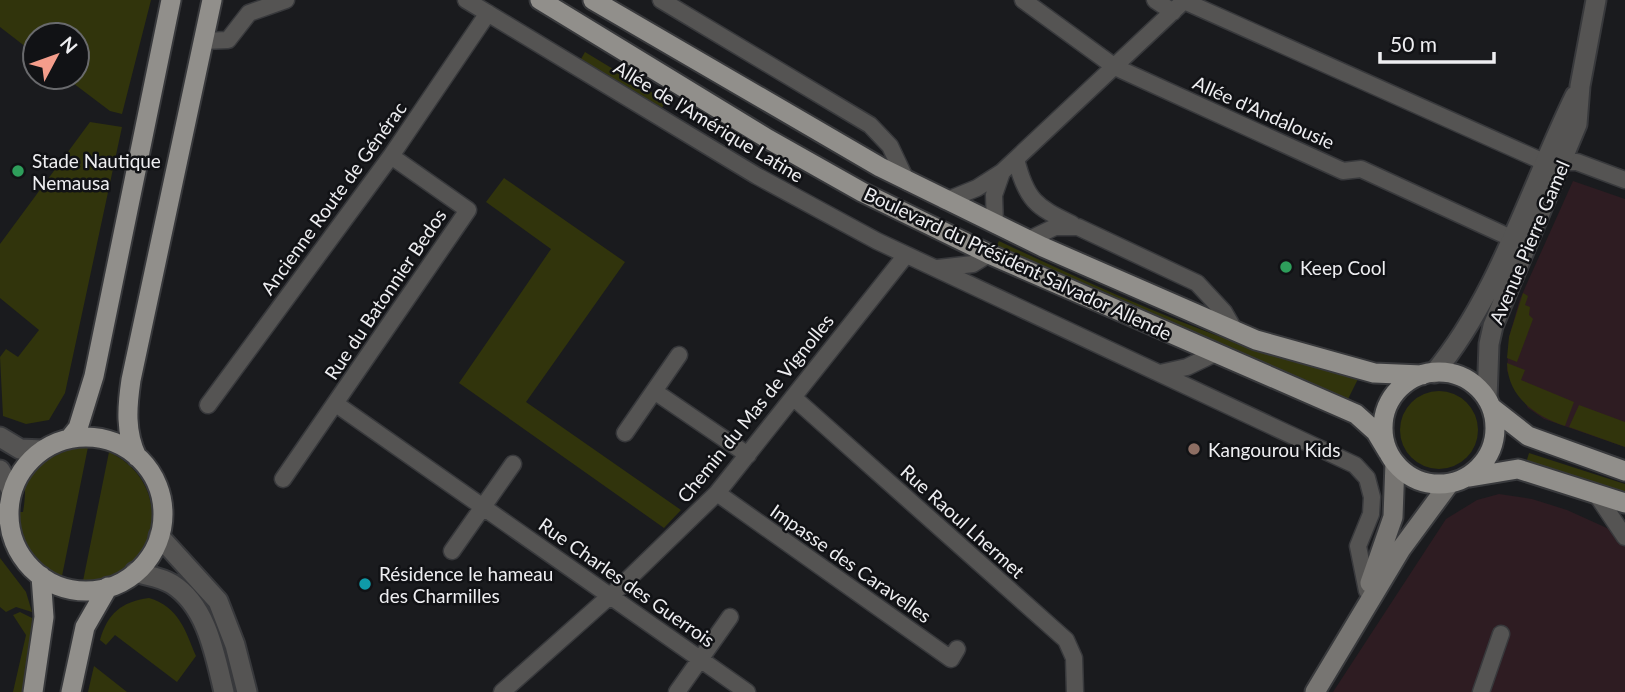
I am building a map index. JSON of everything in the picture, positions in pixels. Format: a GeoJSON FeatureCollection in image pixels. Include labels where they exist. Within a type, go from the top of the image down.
{"type":"FeatureCollection","features":[{"type":"Feature","properties":{"kind":"main road"},"geometry":{"type":"LineString","coordinates":[[70,438],[78,428],[94,376],[171,0]]}},
{"type":"Feature","properties":{"kind":"main road"},"geometry":{"type":"LineString","coordinates":[[137,457],[108,440],[70,438],[43,450],[23,469],[12,491],[9,508],[11,533],[22,556],[41,576],[77,592],[108,587],[135,572],[148,559],[159,536],[163,517],[159,492],[129,441],[128,395],[212,0]]}},
{"type":"Feature","properties":{"kind":"main road","name":"Boulevard du Président Salvador Allende"},"geometry":{"type":"LineString","coordinates":[[540,0],[768,139],[862,192],[989,254],[1356,414],[1376,432],[1391,457]]}},
{"type":"Feature","properties":{"kind":"main road","name":"Boulevard du Président Salvador Allende"},"geometry":{"type":"LineString","coordinates":[[593,0],[742,90],[907,182],[1028,240],[1235,331],[1356,369],[1374,373],[1428,374]]}},
{"type":"Feature","properties":{"kind":"main road"},"geometry":{"type":"LineString","coordinates":[[1351,633],[1393,517],[1391,457],[1383,432],[1389,403],[1401,387],[1428,374],[1453,374],[1467,380],[1528,436],[1625,471]]}},
{"type":"Feature","properties":{"kind":"main road"},"geometry":{"type":"LineString","coordinates":[[1315,692],[1401,548],[1457,481],[1480,467],[1491,450],[1495,435],[1489,403]]}},
{"type":"Feature","properties":{"kind":"main road"},"geometry":{"type":"LineString","coordinates":[[1391,457],[1416,480],[1429,484],[1518,469],[1625,503]]}},
{"type":"Feature","properties":{"kind":"main road"},"geometry":{"type":"LineString","coordinates":[[33,692],[44,617],[41,576]]}},
{"type":"Feature","properties":{"kind":"main road"},"geometry":{"type":"LineString","coordinates":[[71,692],[85,627],[108,587]]}},
{"type":"Feature","properties":{"kind":"street"},"geometry":{"type":"LineString","coordinates":[[203,41],[228,40],[249,13],[286,0]]}},
{"type":"Feature","properties":{"kind":"street","name":"Allée de l'Amérique Latine"},"geometry":{"type":"LineString","coordinates":[[466,0],[757,176],[906,255],[1347,460],[1361,471],[1370,486],[1372,497],[1371,514],[1358,546],[1367,590]]}},
{"type":"Feature","properties":{"kind":"street"},"geometry":{"type":"LineString","coordinates":[[661,0],[870,125],[890,146],[907,182]]}},
{"type":"Feature","properties":{"kind":"street","name":"Allée d'Andalousie"},"geometry":{"type":"LineString","coordinates":[[1023,0],[1115,67],[1343,171],[1361,169],[1511,238]]}},
{"type":"Feature","properties":{"kind":"street"},"geometry":{"type":"LineString","coordinates":[[1154,0],[1180,4],[1554,162],[1577,162],[1625,180]]}},
{"type":"Feature","properties":{"kind":"street","name":"Avenue Pierre Gamel"},"geometry":{"type":"LineString","coordinates":[[1489,403],[1493,326],[1580,86],[1596,0]]}},
{"type":"Feature","properties":{"kind":"street"},"geometry":{"type":"LineString","coordinates":[[945,201],[977,188],[1002,172],[1180,4]]}},
{"type":"Feature","properties":{"kind":"street","name":"Ancienne Route de Générac"},"geometry":{"type":"LineString","coordinates":[[208,405],[391,156],[488,13]]}},
{"type":"Feature","properties":{"kind":"street","name":"Rue du Batonnier Bedos"},"geometry":{"type":"LineString","coordinates":[[283,479],[468,211],[391,156]]}},
{"type":"Feature","properties":{"kind":"street"},"geometry":{"type":"LineString","coordinates":[[1016,159],[1029,199],[1041,209],[1197,283],[1224,312],[1235,331]]}},
{"type":"Feature","properties":{"kind":"street","name":"Avenue Pierre Gamel"},"geometry":{"type":"LineString","coordinates":[[1428,374],[1463,338],[1511,238],[1554,162]]}},
{"type":"Feature","properties":{"kind":"street"},"geometry":{"type":"LineString","coordinates":[[995,225],[993,195],[1002,172]]}},
{"type":"Feature","properties":{"kind":"street"},"geometry":{"type":"LineString","coordinates":[[1028,240],[1055,227],[1079,227]]}},
{"type":"Feature","properties":{"kind":"street","name":"Allée de l'Amérique Latine"},"geometry":{"type":"LineString","coordinates":[[936,268],[972,264],[989,254]]}},
{"type":"Feature","properties":{"kind":"street","name":"Chemin du Mas de Vignolles"},"geometry":{"type":"LineString","coordinates":[[502,692],[610,596],[717,493],[906,255]]}},
{"type":"Feature","properties":{"kind":"street"},"geometry":{"type":"LineString","coordinates":[[1160,373],[1187,367],[1214,354]]}},
{"type":"Feature","properties":{"kind":"street"},"geometry":{"type":"LineString","coordinates":[[625,433],[679,355]]}},
{"type":"Feature","properties":{"kind":"street"},"geometry":{"type":"LineString","coordinates":[[654,391],[748,455]]}},
{"type":"Feature","properties":{"kind":"street","name":"Rue Raoul Lhermet"},"geometry":{"type":"LineString","coordinates":[[793,397],[1066,640],[1074,659],[1074,692]]}},
{"type":"Feature","properties":{"kind":"street","name":"Rue Charles des Guerrois"},"geometry":{"type":"LineString","coordinates":[[336,404],[747,692]]}},
{"type":"Feature","properties":{"kind":"street"},"geometry":{"type":"LineString","coordinates":[[0,437],[20,449],[43,450]]}},
{"type":"Feature","properties":{"kind":"street"},"geometry":{"type":"LineString","coordinates":[[452,551],[513,464]]}},
{"type":"Feature","properties":{"kind":"street"},"geometry":{"type":"LineString","coordinates":[[0,470],[12,491]]}},
{"type":"Feature","properties":{"kind":"street","name":"Impasse des Caravelles"},"geometry":{"type":"LineString","coordinates":[[717,493],[951,659],[957,649]]}},
{"type":"Feature","properties":{"kind":"street"},"geometry":{"type":"LineString","coordinates":[[1596,494],[1625,537]]}},
{"type":"Feature","properties":{"kind":"street"},"geometry":{"type":"LineString","coordinates":[[159,536],[218,601],[235,645],[247,692]]}},
{"type":"Feature","properties":{"kind":"street"},"geometry":{"type":"LineString","coordinates":[[135,572],[160,578],[187,595],[214,652],[224,692]]}},
{"type":"Feature","properties":{"kind":"street"},"geometry":{"type":"LineString","coordinates":[[677,692],[730,617]]}},
{"type":"Feature","properties":{"kind":"street"},"geometry":{"type":"LineString","coordinates":[[1481,692],[1501,634]]}},
{"type":"Feature","properties":{"kind":"shaded area"},"geometry":{"type":"Polygon","coordinates":[[[1573,181],[1625,199],[1625,447],[1544,419],[1528,408],[1507,371],[1509,337],[1520,299],[1573,181]]]}},
{"type":"Feature","properties":{"kind":"shaded area"},"geometry":{"type":"Polygon","coordinates":[[[1499,494],[1532,499],[1567,510],[1609,529],[1625,545],[1625,692],[1333,692],[1446,519],[1477,500],[1499,494]]]}},
{"type":"Feature","properties":{"kind":"green space"},"geometry":{"type":"Polygon","coordinates":[[[0,0],[151,0],[122,114],[110,111],[84,91],[91,91],[91,21],[21,21],[21,43],[0,27],[0,0]]]}},
{"type":"Feature","properties":{"kind":"green space"},"geometry":{"type":"Polygon","coordinates":[[[585,52],[666,101],[662,108],[581,59],[585,52]]]}},
{"type":"Feature","properties":{"kind":"green space"},"geometry":{"type":"Polygon","coordinates":[[[90,122],[122,127],[65,393],[49,420],[26,424],[3,416],[0,357],[6,349],[18,357],[39,330],[0,298],[0,244],[90,122]]]}},
{"type":"Feature","properties":{"kind":"green space"},"geometry":{"type":"Polygon","coordinates":[[[504,178],[625,262],[526,402],[681,510],[664,528],[459,383],[551,249],[486,202],[504,178]]]}},
{"type":"Feature","properties":{"kind":"green space"},"geometry":{"type":"Polygon","coordinates":[[[999,241],[1087,282],[1220,337],[1311,367],[1358,379],[1347,401],[995,249],[999,241]]]}},
{"type":"Feature","properties":{"kind":"green space"},"geometry":{"type":"Polygon","coordinates":[[[1523,293],[1528,296],[1525,305],[1530,307],[1529,315],[1533,319],[1517,362],[1507,358],[1509,337],[1523,293]]]}},
{"type":"Feature","properties":{"kind":"green space"},"geometry":{"type":"Polygon","coordinates":[[[1507,363],[1525,370],[1521,380],[1574,402],[1565,426],[1544,417],[1525,404],[1512,386],[1507,363]]]}},
{"type":"Feature","properties":{"kind":"green space"},"geometry":{"type":"Polygon","coordinates":[[[1439,391],[1454,394],[1467,402],[1475,415],[1478,430],[1475,445],[1467,458],[1454,466],[1439,469],[1424,466],[1411,458],[1403,445],[1400,430],[1403,415],[1411,402],[1424,394],[1439,391]]]}},
{"type":"Feature","properties":{"kind":"green space"},"geometry":{"type":"Polygon","coordinates":[[[1579,405],[1625,422],[1625,447],[1569,427],[1579,405]]]}},
{"type":"Feature","properties":{"kind":"green space"},"geometry":{"type":"Polygon","coordinates":[[[78,447],[88,447],[62,576],[44,565],[31,551],[22,533],[18,512],[23,512],[26,479],[31,472],[46,461],[78,447]]]}},
{"type":"Feature","properties":{"kind":"green space"},"geometry":{"type":"Polygon","coordinates":[[[109,452],[131,467],[145,486],[151,507],[151,528],[143,548],[129,565],[109,576],[83,581],[109,452]]]}},
{"type":"Feature","properties":{"kind":"green space"},"geometry":{"type":"Polygon","coordinates":[[[1529,453],[1625,484],[1625,495],[1526,463],[1529,453]]]}},
{"type":"Feature","properties":{"kind":"green space"},"geometry":{"type":"Polygon","coordinates":[[[0,558],[26,592],[32,612],[16,607],[6,612],[0,607],[0,558]]]}},
{"type":"Feature","properties":{"kind":"green space"},"geometry":{"type":"Polygon","coordinates":[[[149,598],[174,613],[196,656],[177,682],[115,635],[106,645],[100,640],[107,623],[117,610],[131,602],[149,598]]]}},
{"type":"Feature","properties":{"kind":"green space"},"geometry":{"type":"Polygon","coordinates":[[[20,612],[32,618],[31,646],[22,692],[13,692],[26,635],[13,615],[20,612]]]}},
{"type":"Feature","properties":{"kind":"green space"},"geometry":{"type":"Polygon","coordinates":[[[94,666],[127,692],[88,692],[94,666]]]}},
{"type":"Feature","properties":{"kind":"place","name":"Stade Nautique Nemausa"},"geometry":{"type":"Point","coordinates":[18,171]}},
{"type":"Feature","properties":{"kind":"place","name":"Keep Cool"},"geometry":{"type":"Point","coordinates":[1286,267]}},
{"type":"Feature","properties":{"kind":"place","name":"Kangourou Kids"},"geometry":{"type":"Point","coordinates":[1194,449]}},
{"type":"Feature","properties":{"kind":"place","name":"Résidence le hameau des Charmilles"},"geometry":{"type":"Point","coordinates":[365,584]}}]}
